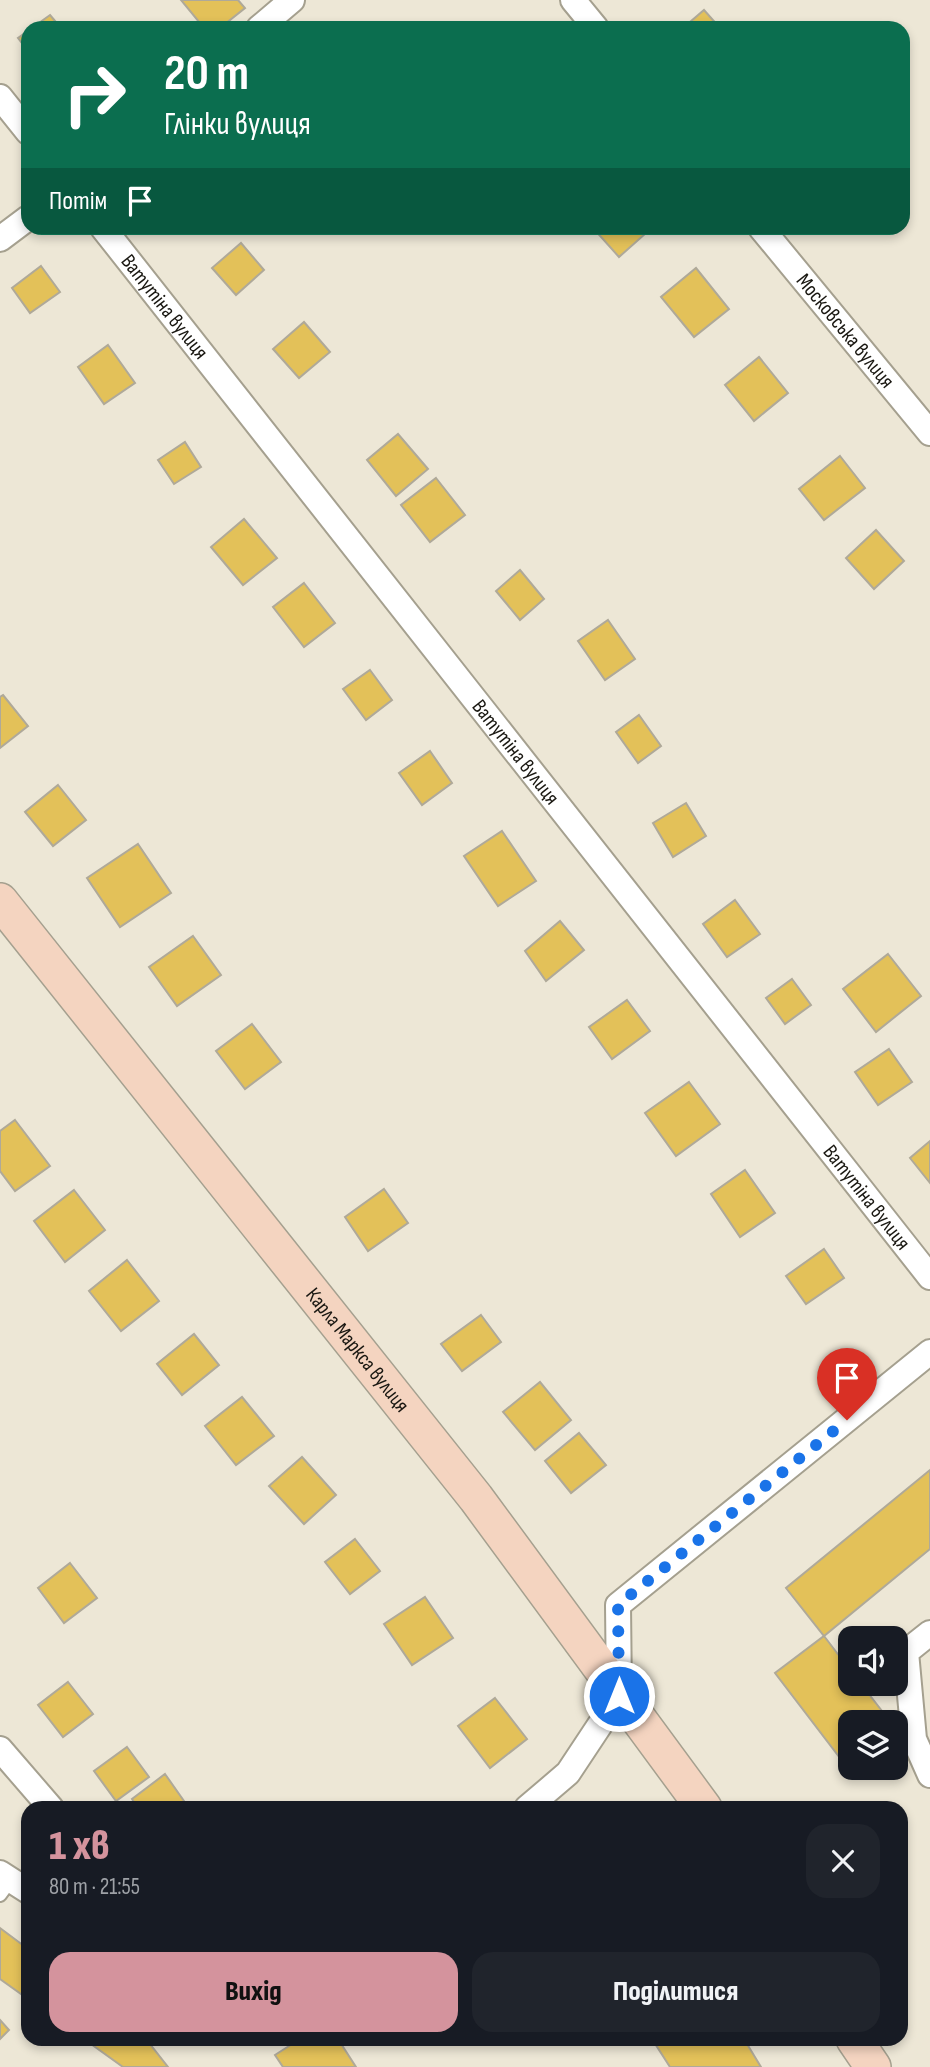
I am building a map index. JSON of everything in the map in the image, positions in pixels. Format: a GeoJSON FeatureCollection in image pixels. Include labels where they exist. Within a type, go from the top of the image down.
{"type":"FeatureCollection","features":[{"type":"Feature","properties":{"kind":"street"},"geometry":{"type":"LineString","coordinates":[[267,21],[292,0]]}},
{"type":"Feature","properties":{"kind":"street"},"geometry":{"type":"LineString","coordinates":[[573,0],[590,21]]}},
{"type":"Feature","properties":{"kind":"street"},"geometry":{"type":"LineString","coordinates":[[0,97],[21,123]]}},
{"type":"Feature","properties":{"kind":"street"},"geometry":{"type":"LineString","coordinates":[[0,239],[21,223]]}},
{"type":"Feature","properties":{"kind":"street","name":"Ватутіна вулиця"},"geometry":{"type":"LineString","coordinates":[[109,235],[930,1276]]}},
{"type":"Feature","properties":{"kind":"street","name":"Московська вулиця"},"geometry":{"type":"LineString","coordinates":[[767,235],[930,433]]}},
{"type":"Feature","properties":{"kind":"street","name":"Карла Маркса вулиця"},"geometry":{"type":"LineString","coordinates":[[0,901],[477,1498],[619,1696],[699,1801]]}},
{"type":"Feature","properties":{"kind":"street"},"geometry":{"type":"LineString","coordinates":[[535,1801],[568,1773],[619,1696],[618,1605],[930,1352]]}},
{"type":"Feature","properties":{"kind":"street"},"geometry":{"type":"LineString","coordinates":[[930,1633],[906,1652],[914,1739],[930,1775]]}},
{"type":"Feature","properties":{"kind":"street"},"geometry":{"type":"LineString","coordinates":[[0,1749],[45,1801]]}},
{"type":"Feature","properties":{"kind":"street"},"geometry":{"type":"LineString","coordinates":[[859,2046],[873,2067]]}},
{"type":"Feature","properties":{"kind":"building"},"geometry":{"type":"Polygon","coordinates":[[[181,0],[238,0],[245,8],[229,21],[198,21],[181,0]]]}},
{"type":"Feature","properties":{"kind":"building"},"geometry":{"type":"Polygon","coordinates":[[[704,10],[714,21],[691,21],[704,10]]]}},
{"type":"Feature","properties":{"kind":"building"},"geometry":{"type":"Polygon","coordinates":[[[50,15],[55,21],[42,21],[50,15]]]}},
{"type":"Feature","properties":{"kind":"building"},"geometry":{"type":"Polygon","coordinates":[[[599,235],[644,235],[619,257],[599,235]]]}},
{"type":"Feature","properties":{"kind":"building"},"geometry":{"type":"Polygon","coordinates":[[[241,243],[264,270],[236,295],[212,268],[241,243]]]}},
{"type":"Feature","properties":{"kind":"building"},"geometry":{"type":"Polygon","coordinates":[[[41,266],[60,292],[30,313],[12,288],[41,266]]]}},
{"type":"Feature","properties":{"kind":"building"},"geometry":{"type":"Polygon","coordinates":[[[696,268],[729,309],[694,337],[661,297],[696,268]]]}},
{"type":"Feature","properties":{"kind":"building"},"geometry":{"type":"Polygon","coordinates":[[[304,322],[330,352],[299,378],[273,349],[304,322]]]}},
{"type":"Feature","properties":{"kind":"building"},"geometry":{"type":"Polygon","coordinates":[[[108,345],[135,383],[104,404],[78,367],[108,345]]]}},
{"type":"Feature","properties":{"kind":"building"},"geometry":{"type":"Polygon","coordinates":[[[759,357],[788,393],[754,421],[725,385],[759,357]]]}},
{"type":"Feature","properties":{"kind":"building"},"geometry":{"type":"Polygon","coordinates":[[[398,434],[428,469],[396,496],[367,460],[398,434]]]}},
{"type":"Feature","properties":{"kind":"building"},"geometry":{"type":"Polygon","coordinates":[[[185,442],[201,467],[174,484],[158,460],[185,442]]]}},
{"type":"Feature","properties":{"kind":"building"},"geometry":{"type":"Polygon","coordinates":[[[840,456],[865,488],[824,520],[799,489],[840,456]]]}},
{"type":"Feature","properties":{"kind":"building"},"geometry":{"type":"Polygon","coordinates":[[[436,478],[465,515],[430,542],[401,505],[436,478]]]}},
{"type":"Feature","properties":{"kind":"building"},"geometry":{"type":"Polygon","coordinates":[[[244,519],[277,558],[243,585],[211,547],[244,519]]]}},
{"type":"Feature","properties":{"kind":"building"},"geometry":{"type":"Polygon","coordinates":[[[876,530],[904,561],[874,589],[846,558],[876,530]]]}},
{"type":"Feature","properties":{"kind":"building"},"geometry":{"type":"Polygon","coordinates":[[[520,570],[544,599],[520,620],[496,591],[520,570]]]}},
{"type":"Feature","properties":{"kind":"building"},"geometry":{"type":"Polygon","coordinates":[[[304,583],[335,623],[304,647],[273,607],[304,583]]]}},
{"type":"Feature","properties":{"kind":"building"},"geometry":{"type":"Polygon","coordinates":[[[608,620],[635,659],[605,680],[578,641],[608,620]]]}},
{"type":"Feature","properties":{"kind":"building"},"geometry":{"type":"Polygon","coordinates":[[[370,670],[392,700],[366,720],[343,689],[370,670]]]}},
{"type":"Feature","properties":{"kind":"building"},"geometry":{"type":"Polygon","coordinates":[[[3,695],[28,726],[0,748],[0,697],[3,695]]]}},
{"type":"Feature","properties":{"kind":"building"},"geometry":{"type":"Polygon","coordinates":[[[639,715],[661,746],[638,763],[616,732],[639,715]]]}},
{"type":"Feature","properties":{"kind":"building"},"geometry":{"type":"Polygon","coordinates":[[[430,751],[452,783],[422,805],[399,773],[430,751]]]}},
{"type":"Feature","properties":{"kind":"building"},"geometry":{"type":"Polygon","coordinates":[[[58,785],[86,820],[53,846],[25,812],[58,785]]]}},
{"type":"Feature","properties":{"kind":"building"},"geometry":{"type":"Polygon","coordinates":[[[686,803],[706,836],[673,857],[653,823],[686,803]]]}},
{"type":"Feature","properties":{"kind":"building"},"geometry":{"type":"Polygon","coordinates":[[[502,831],[536,881],[498,906],[464,856],[502,831]]]}},
{"type":"Feature","properties":{"kind":"building"},"geometry":{"type":"Polygon","coordinates":[[[138,844],[171,893],[120,927],[87,878],[138,844]]]}},
{"type":"Feature","properties":{"kind":"building"},"geometry":{"type":"Polygon","coordinates":[[[735,900],[760,934],[727,957],[703,924],[735,900]]]}},
{"type":"Feature","properties":{"kind":"building"},"geometry":{"type":"Polygon","coordinates":[[[560,921],[584,950],[546,981],[525,951],[560,921]]]}},
{"type":"Feature","properties":{"kind":"building"},"geometry":{"type":"Polygon","coordinates":[[[193,936],[221,975],[177,1006],[149,967],[193,936]]]}},
{"type":"Feature","properties":{"kind":"building"},"geometry":{"type":"Polygon","coordinates":[[[888,954],[921,996],[876,1032],[843,989],[888,954]]]}},
{"type":"Feature","properties":{"kind":"building"},"geometry":{"type":"Polygon","coordinates":[[[792,979],[811,1005],[785,1024],[766,998],[792,979]]]}},
{"type":"Feature","properties":{"kind":"building"},"geometry":{"type":"Polygon","coordinates":[[[627,1000],[650,1031],[612,1059],[589,1027],[627,1000]]]}},
{"type":"Feature","properties":{"kind":"building"},"geometry":{"type":"Polygon","coordinates":[[[252,1024],[281,1062],[245,1089],[216,1051],[252,1024]]]}},
{"type":"Feature","properties":{"kind":"building"},"geometry":{"type":"Polygon","coordinates":[[[889,1049],[912,1082],[878,1105],[855,1072],[889,1049]]]}},
{"type":"Feature","properties":{"kind":"building"},"geometry":{"type":"Polygon","coordinates":[[[689,1082],[720,1124],[676,1156],[645,1113],[689,1082]]]}},
{"type":"Feature","properties":{"kind":"building"},"geometry":{"type":"Polygon","coordinates":[[[15,1120],[50,1166],[15,1191],[0,1171],[0,1131],[15,1120]]]}},
{"type":"Feature","properties":{"kind":"building"},"geometry":{"type":"Polygon","coordinates":[[[930,1141],[930,1183],[910,1158],[930,1141]]]}},
{"type":"Feature","properties":{"kind":"building"},"geometry":{"type":"Polygon","coordinates":[[[745,1170],[775,1213],[740,1237],[711,1194],[745,1170]]]}},
{"type":"Feature","properties":{"kind":"building"},"geometry":{"type":"Polygon","coordinates":[[[384,1189],[408,1223],[368,1251],[345,1217],[384,1189]]]}},
{"type":"Feature","properties":{"kind":"building"},"geometry":{"type":"Polygon","coordinates":[[[74,1190],[105,1230],[65,1262],[34,1221],[74,1190]]]}},
{"type":"Feature","properties":{"kind":"building"},"geometry":{"type":"Polygon","coordinates":[[[824,1249],[844,1278],[806,1304],[786,1276],[824,1249]]]}},
{"type":"Feature","properties":{"kind":"building"},"geometry":{"type":"Polygon","coordinates":[[[127,1260],[159,1301],[121,1331],[89,1291],[127,1260]]]}},
{"type":"Feature","properties":{"kind":"building"},"geometry":{"type":"Polygon","coordinates":[[[481,1315],[501,1342],[462,1371],[441,1344],[481,1315]]]}},
{"type":"Feature","properties":{"kind":"building"},"geometry":{"type":"Polygon","coordinates":[[[194,1334],[219,1365],[182,1395],[157,1364],[194,1334]]]}},
{"type":"Feature","properties":{"kind":"building"},"geometry":{"type":"Polygon","coordinates":[[[540,1382],[571,1420],[535,1450],[503,1412],[540,1382]]]}},
{"type":"Feature","properties":{"kind":"building"},"geometry":{"type":"Polygon","coordinates":[[[242,1397],[274,1436],[236,1465],[205,1426],[242,1397]]]}},
{"type":"Feature","properties":{"kind":"building"},"geometry":{"type":"Polygon","coordinates":[[[579,1433],[606,1465],[571,1493],[545,1461],[579,1433]]]}},
{"type":"Feature","properties":{"kind":"building"},"geometry":{"type":"Polygon","coordinates":[[[302,1457],[336,1495],[304,1524],[269,1486],[302,1457]]]}},
{"type":"Feature","properties":{"kind":"building"},"geometry":{"type":"Polygon","coordinates":[[[930,1470],[930,1549],[824,1636],[786,1588],[930,1470]]]}},
{"type":"Feature","properties":{"kind":"building"},"geometry":{"type":"Polygon","coordinates":[[[355,1539],[380,1571],[350,1594],[325,1562],[355,1539]]]}},
{"type":"Feature","properties":{"kind":"building"},"geometry":{"type":"Polygon","coordinates":[[[70,1563],[97,1598],[64,1623],[38,1588],[70,1563]]]}},
{"type":"Feature","properties":{"kind":"building"},"geometry":{"type":"Polygon","coordinates":[[[425,1597],[453,1638],[412,1665],[384,1624],[425,1597]]]}},
{"type":"Feature","properties":{"kind":"building"},"geometry":{"type":"Polygon","coordinates":[[[824,1636],[838,1654],[838,1696],[870,1696],[881,1710],[838,1710],[838,1755],[775,1673],[824,1636]]]}},
{"type":"Feature","properties":{"kind":"building"},"geometry":{"type":"Polygon","coordinates":[[[68,1682],[93,1714],[63,1737],[38,1705],[68,1682]]]}},
{"type":"Feature","properties":{"kind":"building"},"geometry":{"type":"Polygon","coordinates":[[[495,1698],[527,1739],[490,1768],[458,1726],[495,1698]]]}},
{"type":"Feature","properties":{"kind":"building"},"geometry":{"type":"Polygon","coordinates":[[[127,1747],[149,1777],[116,1801],[94,1771],[127,1747]]]}},
{"type":"Feature","properties":{"kind":"building"},"geometry":{"type":"Polygon","coordinates":[[[165,1774],[184,1801],[133,1801],[132,1799],[165,1774]]]}},
{"type":"Feature","properties":{"kind":"building"},"geometry":{"type":"Polygon","coordinates":[[[0,1928],[21,1944],[21,1994],[0,1979],[0,1928]]]}},
{"type":"Feature","properties":{"kind":"building"},"geometry":{"type":"Polygon","coordinates":[[[0,2020],[9,2030],[0,2039],[0,2020]]]}},
{"type":"Feature","properties":{"kind":"building"},"geometry":{"type":"Polygon","coordinates":[[[94,2046],[152,2046],[168,2067],[123,2067],[94,2046]]]}},
{"type":"Feature","properties":{"kind":"building"},"geometry":{"type":"Polygon","coordinates":[[[289,2046],[342,2046],[356,2067],[283,2067],[275,2055],[289,2046]]]}},
{"type":"Feature","properties":{"kind":"building"},"geometry":{"type":"Polygon","coordinates":[[[656,2046],[748,2046],[761,2067],[670,2067],[656,2046]]]}},
{"type":"Feature","properties":{"kind":"route"},"geometry":{"type":"LineString","coordinates":[[619,1696],[618,1605],[847,1420]]}}]}
